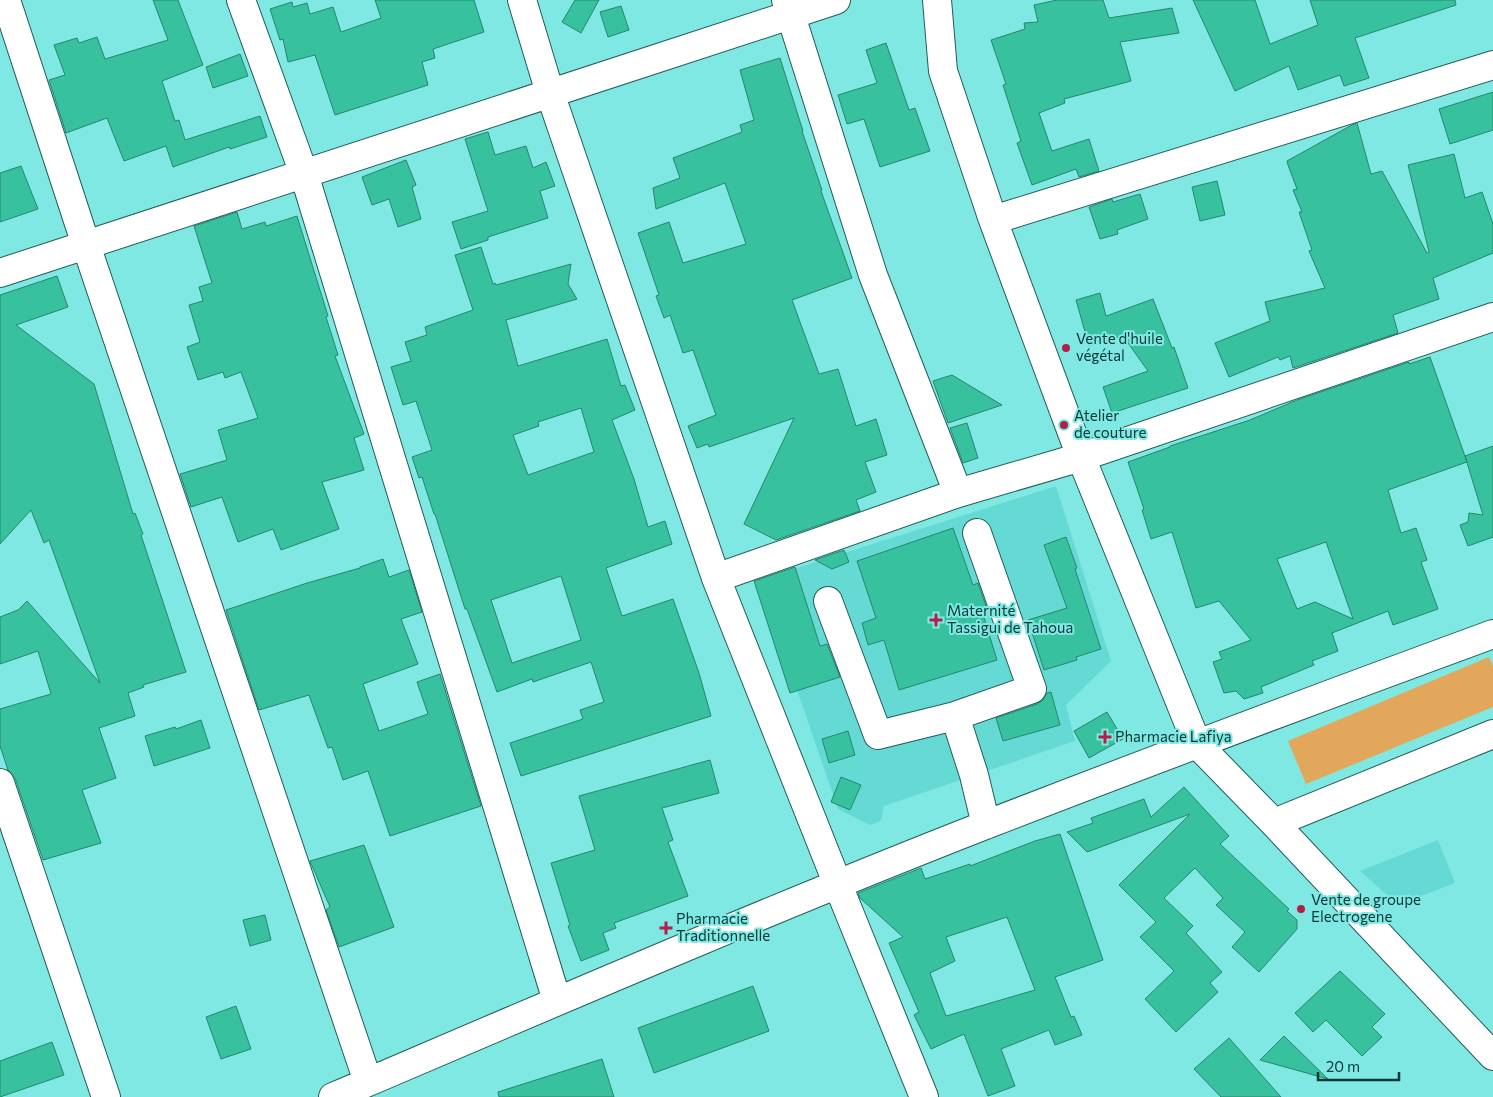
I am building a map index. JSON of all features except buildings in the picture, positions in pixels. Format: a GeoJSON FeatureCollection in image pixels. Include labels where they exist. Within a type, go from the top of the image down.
{"type":"FeatureCollection","features":[{"type":"Feature","properties":{"kind":"street"},"geometry":{"type":"LineString","coordinates":[[6,0],[86,245],[368,1082]]}},
{"type":"Feature","properties":{"kind":"street"},"geometry":{"type":"LineString","coordinates":[[241,0],[304,174],[557,1001]]}},
{"type":"Feature","properties":{"kind":"street"},"geometry":{"type":"LineString","coordinates":[[522,0],[550,93],[716,578],[924,1097]]}},
{"type":"Feature","properties":{"kind":"street"},"geometry":{"type":"LineString","coordinates":[[0,273],[550,93],[789,7],[836,0]]}},
{"type":"Feature","properties":{"kind":"street"},"geometry":{"type":"LineString","coordinates":[[937,0],[944,71],[993,220],[1081,457],[1197,744],[1493,1056]]}},
{"type":"Feature","properties":{"kind":"street"},"geometry":{"type":"LineString","coordinates":[[789,7],[873,275],[958,494]]}},
{"type":"Feature","properties":{"kind":"street"},"geometry":{"type":"LineString","coordinates":[[993,220],[1493,65]]}},
{"type":"Feature","properties":{"kind":"street"},"geometry":{"type":"LineString","coordinates":[[716,578],[958,494],[1081,457],[1493,317]]}},
{"type":"Feature","properties":{"kind":"street"},"geometry":{"type":"LineString","coordinates":[[828,601],[878,735],[955,716],[1032,689],[977,533]]}},
{"type":"Feature","properties":{"kind":"street"},"geometry":{"type":"LineString","coordinates":[[333,1097],[557,1001],[986,825],[1493,634]]}},
{"type":"Feature","properties":{"kind":"street"},"geometry":{"type":"LineString","coordinates":[[955,716],[974,775],[986,825]]}},
{"type":"Feature","properties":{"kind":"street"},"geometry":{"type":"LineString","coordinates":[[1274,823],[1493,734]]}},
{"type":"Feature","properties":{"kind":"street"},"geometry":{"type":"LineString","coordinates":[[0,783],[106,1097]]}},
{"type":"Feature","properties":{"kind":"shaded area","name":"Maternité Tassigui de Tahoua"},"geometry":{"type":"Polygon","coordinates":[[[1056,486],[1111,661],[1066,705],[1075,741],[884,806],[881,821],[870,825],[838,809],[759,580],[1056,486]]]}},
{"type":"Feature","properties":{"kind":"shaded area"},"geometry":{"type":"Polygon","coordinates":[[[1489,657],[1493,666],[1493,707],[1306,784],[1288,741],[1489,657]]]}},
{"type":"Feature","properties":{"kind":"shaded area"},"geometry":{"type":"Polygon","coordinates":[[[1438,840],[1455,883],[1398,905],[1360,871],[1438,840]]]}},
{"type":"Feature","properties":{"kind":"place","name":"Vente d'huile végétal"},"geometry":{"type":"Point","coordinates":[1066,348]}},
{"type":"Feature","properties":{"kind":"place","name":"Atelier de couture"},"geometry":{"type":"Point","coordinates":[1064,425]}},
{"type":"Feature","properties":{"kind":"place","name":"Maternité Tassigui de Tahoua"},"geometry":{"type":"Point","coordinates":[936,620]}},
{"type":"Feature","properties":{"kind":"place","name":"Pharmacie Lafiya"},"geometry":{"type":"Point","coordinates":[1105,737]}},
{"type":"Feature","properties":{"kind":"place","name":"Vente de groupe Electrogene"},"geometry":{"type":"Point","coordinates":[1301,909]}},
{"type":"Feature","properties":{"kind":"place","name":"Pharmacie Traditionnelle"},"geometry":{"type":"Point","coordinates":[666,928]}}]}
